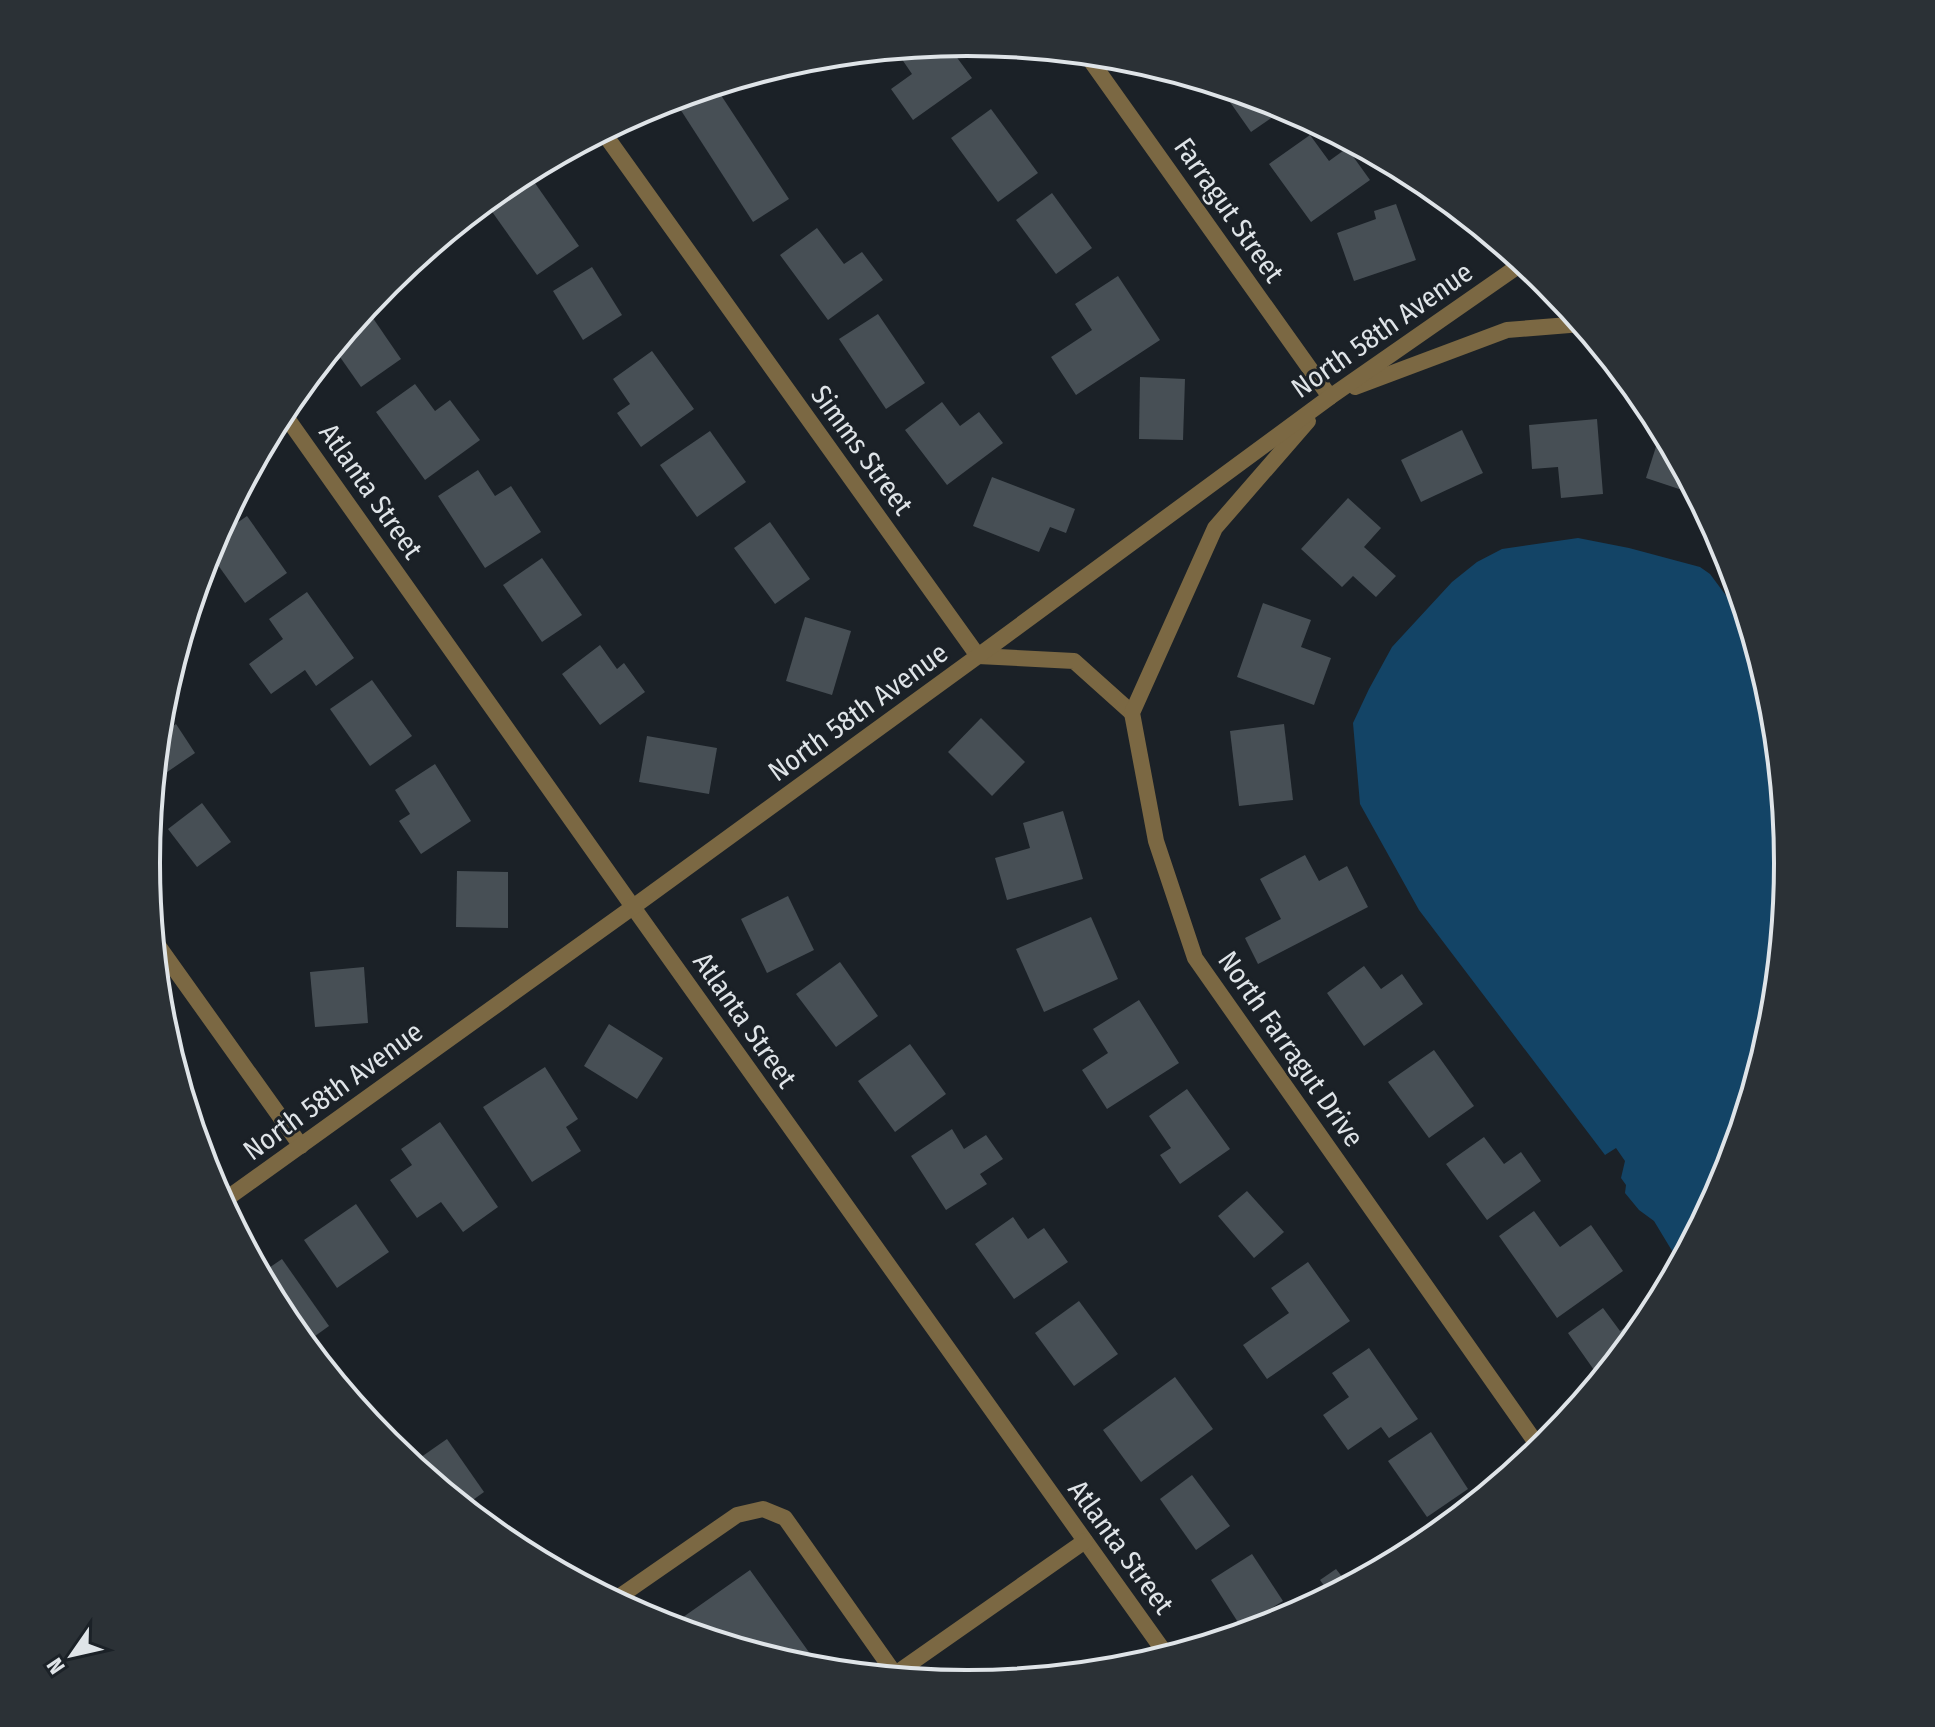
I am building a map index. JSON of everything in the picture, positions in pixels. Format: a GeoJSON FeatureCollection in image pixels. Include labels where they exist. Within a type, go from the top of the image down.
{"type":"FeatureCollection","features":[{"type":"Feature","properties":{"kind":"street","name":"Farragut Street"},"geometry":{"type":"LineString","coordinates":[[1095,67],[1330,397]]}},
{"type":"Feature","properties":{"kind":"street","name":"Simms Street"},"geometry":{"type":"LineString","coordinates":[[609,140],[978,656]]}},
{"type":"Feature","properties":{"kind":"street","name":"North 58th Avenue"},"geometry":{"type":"LineString","coordinates":[[231,1195],[633,907],[1330,397],[1514,269]]}},
{"type":"Feature","properties":{"kind":"street"},"geometry":{"type":"LineString","coordinates":[[978,656],[1074,661],[1132,713],[1215,528],[1330,397],[1507,330],[1569,325]]}},
{"type":"Feature","properties":{"kind":"street","name":"Atlanta Street"},"geometry":{"type":"LineString","coordinates":[[291,423],[1161,1647]]}},
{"type":"Feature","properties":{"kind":"street","name":"North Farragut Drive"},"geometry":{"type":"LineString","coordinates":[[1132,713],[1156,841],[1195,958],[1533,1439]]}},
{"type":"Feature","properties":{"kind":"street"},"geometry":{"type":"LineString","coordinates":[[166,957],[301,1146]]}},
{"type":"Feature","properties":{"kind":"street"},"geometry":{"type":"LineString","coordinates":[[623,1594],[737,1515],[763,1509],[785,1518],[886,1666]]}},
{"type":"Feature","properties":{"kind":"street"},"geometry":{"type":"LineString","coordinates":[[904,1668],[1085,1541]]}},
{"type":"Feature","properties":{"kind":"water"},"geometry":{"type":"Polygon","coordinates":[[[1578,538],[1700,567],[1710,574],[1732,603],[1747,655],[1768,758],[1773,811],[1775,864],[1768,969],[1759,1021],[1732,1123],[1714,1173],[1674,1254],[1654,1221],[1639,1210],[1625,1193],[1626,1185],[1621,1178],[1625,1161],[1616,1148],[1605,1155],[1419,910],[1360,804],[1353,723],[1392,647],[1452,582],[1477,562],[1502,549],[1578,538]]]}},
{"type":"Feature","properties":{"kind":"building"},"geometry":{"type":"Polygon","coordinates":[[[956,56],[972,78],[913,120],[891,89],[912,74],[902,59],[956,56]]]}},
{"type":"Feature","properties":{"kind":"building"},"geometry":{"type":"Polygon","coordinates":[[[721,95],[789,199],[753,222],[680,109],[721,95]]]}},
{"type":"Feature","properties":{"kind":"building"},"geometry":{"type":"Polygon","coordinates":[[[1228,99],[1274,116],[1251,132],[1228,99]]]}},
{"type":"Feature","properties":{"kind":"building"},"geometry":{"type":"Polygon","coordinates":[[[991,109],[1038,173],[998,202],[951,138],[991,109]]]}},
{"type":"Feature","properties":{"kind":"building"},"geometry":{"type":"Polygon","coordinates":[[[1310,135],[1329,161],[1345,150],[1350,153],[1370,180],[1311,222],[1269,164],[1310,135]]]}},
{"type":"Feature","properties":{"kind":"building"},"geometry":{"type":"Polygon","coordinates":[[[534,182],[579,246],[537,275],[492,212],[534,182]]]}},
{"type":"Feature","properties":{"kind":"building"},"geometry":{"type":"Polygon","coordinates":[[[1052,193],[1092,248],[1056,274],[1016,220],[1052,193]]]}},
{"type":"Feature","properties":{"kind":"building"},"geometry":{"type":"Polygon","coordinates":[[[1396,204],[1416,260],[1354,281],[1337,233],[1376,219],[1374,211],[1396,204]]]}},
{"type":"Feature","properties":{"kind":"building"},"geometry":{"type":"Polygon","coordinates":[[[817,228],[844,264],[862,252],[883,280],[828,320],[780,255],[817,228]]]}},
{"type":"Feature","properties":{"kind":"building"},"geometry":{"type":"Polygon","coordinates":[[[592,267],[622,315],[583,340],[553,291],[592,267]]]}},
{"type":"Feature","properties":{"kind":"building"},"geometry":{"type":"Polygon","coordinates":[[[1118,276],[1160,340],[1076,395],[1051,357],[1092,330],[1075,304],[1118,276]]]}},
{"type":"Feature","properties":{"kind":"building"},"geometry":{"type":"Polygon","coordinates":[[[878,314],[925,383],[886,409],[839,339],[878,314]]]}},
{"type":"Feature","properties":{"kind":"building"},"geometry":{"type":"Polygon","coordinates":[[[373,318],[401,359],[361,387],[340,356],[373,318]]]}},
{"type":"Feature","properties":{"kind":"building"},"geometry":{"type":"Polygon","coordinates":[[[652,351],[694,409],[641,447],[617,413],[630,404],[613,379],[652,351]]]}},
{"type":"Feature","properties":{"kind":"building"},"geometry":{"type":"Polygon","coordinates":[[[1140,377],[1185,379],[1183,440],[1139,439],[1140,377]]]}},
{"type":"Feature","properties":{"kind":"building"},"geometry":{"type":"Polygon","coordinates":[[[415,384],[435,411],[450,400],[480,440],[425,480],[376,412],[415,384]]]}},
{"type":"Feature","properties":{"kind":"building"},"geometry":{"type":"Polygon","coordinates":[[[942,402],[960,426],[979,412],[1003,443],[947,485],[905,430],[942,402]]]}},
{"type":"Feature","properties":{"kind":"building"},"geometry":{"type":"Polygon","coordinates":[[[1597,419],[1603,494],[1561,498],[1558,467],[1532,469],[1529,425],[1597,419]]]}},
{"type":"Feature","properties":{"kind":"building"},"geometry":{"type":"Polygon","coordinates":[[[1462,430],[1483,473],[1421,502],[1401,460],[1462,430]]]}},
{"type":"Feature","properties":{"kind":"building"},"geometry":{"type":"Polygon","coordinates":[[[710,431],[746,482],[697,517],[660,465],[710,431]]]}},
{"type":"Feature","properties":{"kind":"building"},"geometry":{"type":"Polygon","coordinates":[[[1657,444],[1684,491],[1646,478],[1657,444]]]}},
{"type":"Feature","properties":{"kind":"building"},"geometry":{"type":"Polygon","coordinates":[[[478,470],[495,496],[511,486],[541,532],[485,568],[438,496],[478,470]]]}},
{"type":"Feature","properties":{"kind":"building"},"geometry":{"type":"Polygon","coordinates":[[[992,477],[1075,509],[1066,533],[1050,527],[1039,552],[973,526],[992,477]]]}},
{"type":"Feature","properties":{"kind":"building"},"geometry":{"type":"Polygon","coordinates":[[[1348,498],[1381,528],[1364,547],[1396,576],[1376,597],[1353,576],[1342,587],[1301,549],[1348,498]]]}},
{"type":"Feature","properties":{"kind":"building"},"geometry":{"type":"Polygon","coordinates":[[[247,516],[287,573],[245,603],[217,564],[234,525],[247,516]]]}},
{"type":"Feature","properties":{"kind":"building"},"geometry":{"type":"Polygon","coordinates":[[[770,522],[810,579],[775,604],[734,548],[770,522]]]}},
{"type":"Feature","properties":{"kind":"building"},"geometry":{"type":"Polygon","coordinates":[[[542,558],[582,615],[542,642],[503,585],[542,558]]]}},
{"type":"Feature","properties":{"kind":"building"},"geometry":{"type":"Polygon","coordinates":[[[307,592],[354,658],[316,686],[305,670],[271,694],[249,664],[283,639],[269,619],[307,592]]]}},
{"type":"Feature","properties":{"kind":"building"},"geometry":{"type":"Polygon","coordinates":[[[1263,603],[1311,620],[1301,647],[1331,658],[1314,705],[1237,677],[1263,603]]]}},
{"type":"Feature","properties":{"kind":"building"},"geometry":{"type":"Polygon","coordinates":[[[805,617],[851,631],[832,695],[786,681],[805,617]]]}},
{"type":"Feature","properties":{"kind":"building"},"geometry":{"type":"Polygon","coordinates":[[[600,645],[617,669],[624,663],[645,692],[600,725],[562,674],[600,645]]]}},
{"type":"Feature","properties":{"kind":"building"},"geometry":{"type":"Polygon","coordinates":[[[372,680],[412,736],[370,766],[330,709],[372,680]]]}},
{"type":"Feature","properties":{"kind":"building"},"geometry":{"type":"Polygon","coordinates":[[[981,718],[1025,762],[992,796],[948,752],[981,718]]]}},
{"type":"Feature","properties":{"kind":"building"},"geometry":{"type":"Polygon","coordinates":[[[176,724],[195,753],[166,773],[167,758],[172,727],[176,724]]]}},
{"type":"Feature","properties":{"kind":"building"},"geometry":{"type":"Polygon","coordinates":[[[1284,724],[1293,800],[1239,806],[1230,731],[1284,724]]]}},
{"type":"Feature","properties":{"kind":"building"},"geometry":{"type":"Polygon","coordinates":[[[647,736],[717,748],[709,794],[639,782],[647,736]]]}},
{"type":"Feature","properties":{"kind":"building"},"geometry":{"type":"Polygon","coordinates":[[[435,764],[471,821],[421,854],[399,821],[410,814],[395,790],[435,764]]]}},
{"type":"Feature","properties":{"kind":"building"},"geometry":{"type":"Polygon","coordinates":[[[202,803],[231,842],[197,867],[168,829],[202,803]]]}},
{"type":"Feature","properties":{"kind":"building"},"geometry":{"type":"Polygon","coordinates":[[[1063,811],[1083,879],[1007,900],[995,858],[1030,848],[1023,823],[1063,811]]]}},
{"type":"Feature","properties":{"kind":"building"},"geometry":{"type":"Polygon","coordinates":[[[1305,855],[1319,881],[1347,866],[1368,907],[1258,964],[1245,938],[1281,919],[1260,879],[1305,855]]]}},
{"type":"Feature","properties":{"kind":"building"},"geometry":{"type":"Polygon","coordinates":[[[457,871],[508,872],[508,928],[456,927],[457,871]]]}},
{"type":"Feature","properties":{"kind":"building"},"geometry":{"type":"Polygon","coordinates":[[[788,896],[814,950],[767,973],[741,919],[788,896]]]}},
{"type":"Feature","properties":{"kind":"building"},"geometry":{"type":"Polygon","coordinates":[[[1091,917],[1118,979],[1044,1012],[1016,949],[1091,917]]]}},
{"type":"Feature","properties":{"kind":"building"},"geometry":{"type":"Polygon","coordinates":[[[840,962],[878,1016],[836,1047],[796,994],[840,962]]]}},
{"type":"Feature","properties":{"kind":"building"},"geometry":{"type":"Polygon","coordinates":[[[1364,966],[1381,989],[1402,974],[1423,1004],[1364,1046],[1327,993],[1364,966]]]}},
{"type":"Feature","properties":{"kind":"building"},"geometry":{"type":"Polygon","coordinates":[[[364,967],[368,1023],[315,1027],[310,972],[364,967]]]}},
{"type":"Feature","properties":{"kind":"building"},"geometry":{"type":"Polygon","coordinates":[[[1139,1000],[1179,1063],[1107,1109],[1082,1070],[1108,1053],[1093,1029],[1139,1000]]]}},
{"type":"Feature","properties":{"kind":"building"},"geometry":{"type":"Polygon","coordinates":[[[609,1024],[663,1058],[637,1099],[584,1066],[609,1024]]]}},
{"type":"Feature","properties":{"kind":"building"},"geometry":{"type":"Polygon","coordinates":[[[910,1044],[946,1094],[895,1132],[858,1081],[910,1044]]]}},
{"type":"Feature","properties":{"kind":"building"},"geometry":{"type":"Polygon","coordinates":[[[1434,1050],[1474,1106],[1429,1138],[1388,1082],[1434,1050]]]}},
{"type":"Feature","properties":{"kind":"building"},"geometry":{"type":"Polygon","coordinates":[[[545,1067],[578,1119],[566,1127],[581,1151],[532,1182],[483,1107],[545,1067]]]}},
{"type":"Feature","properties":{"kind":"building"},"geometry":{"type":"Polygon","coordinates":[[[1187,1089],[1230,1149],[1180,1184],[1160,1155],[1171,1148],[1149,1116],[1187,1089]]]}},
{"type":"Feature","properties":{"kind":"building"},"geometry":{"type":"Polygon","coordinates":[[[440,1122],[498,1207],[463,1232],[441,1202],[417,1218],[390,1180],[412,1165],[401,1149],[440,1122]]]}},
{"type":"Feature","properties":{"kind":"building"},"geometry":{"type":"Polygon","coordinates":[[[952,1129],[964,1149],[986,1135],[1003,1159],[980,1174],[987,1184],[946,1210],[911,1156],[952,1129]]]}},
{"type":"Feature","properties":{"kind":"building"},"geometry":{"type":"Polygon","coordinates":[[[1484,1137],[1504,1164],[1521,1152],[1541,1181],[1487,1220],[1446,1164],[1484,1137]]]}},
{"type":"Feature","properties":{"kind":"building"},"geometry":{"type":"Polygon","coordinates":[[[1247,1191],[1284,1232],[1254,1258],[1218,1216],[1247,1191]]]}},
{"type":"Feature","properties":{"kind":"building"},"geometry":{"type":"Polygon","coordinates":[[[356,1204],[389,1252],[337,1288],[304,1240],[356,1204]]]}},
{"type":"Feature","properties":{"kind":"building"},"geometry":{"type":"Polygon","coordinates":[[[1534,1211],[1560,1247],[1591,1225],[1623,1271],[1557,1318],[1499,1236],[1534,1211]]]}},
{"type":"Feature","properties":{"kind":"building"},"geometry":{"type":"Polygon","coordinates":[[[1013,1217],[1028,1239],[1044,1228],[1068,1262],[1014,1299],[975,1244],[1013,1217]]]}},
{"type":"Feature","properties":{"kind":"building"},"geometry":{"type":"Polygon","coordinates":[[[282,1259],[329,1326],[314,1337],[269,1268],[282,1259]]]}},
{"type":"Feature","properties":{"kind":"building"},"geometry":{"type":"Polygon","coordinates":[[[1308,1262],[1350,1321],[1267,1379],[1243,1345],[1289,1313],[1271,1288],[1308,1262]]]}},
{"type":"Feature","properties":{"kind":"building"},"geometry":{"type":"Polygon","coordinates":[[[1079,1301],[1118,1354],[1074,1386],[1035,1333],[1079,1301]]]}},
{"type":"Feature","properties":{"kind":"building"},"geometry":{"type":"Polygon","coordinates":[[[1603,1308],[1620,1331],[1631,1323],[1595,1371],[1568,1333],[1603,1308]]]}},
{"type":"Feature","properties":{"kind":"building"},"geometry":{"type":"Polygon","coordinates":[[[1369,1348],[1418,1419],[1389,1438],[1381,1427],[1348,1450],[1323,1415],[1349,1397],[1332,1373],[1369,1348]]]}},
{"type":"Feature","properties":{"kind":"building"},"geometry":{"type":"Polygon","coordinates":[[[1175,1377],[1213,1429],[1141,1482],[1103,1430],[1175,1377]]]}},
{"type":"Feature","properties":{"kind":"building"},"geometry":{"type":"Polygon","coordinates":[[[1431,1432],[1468,1489],[1427,1517],[1388,1461],[1431,1432]]]}},
{"type":"Feature","properties":{"kind":"building"},"geometry":{"type":"Polygon","coordinates":[[[447,1439],[484,1492],[472,1501],[421,1457],[447,1439]]]}},
{"type":"Feature","properties":{"kind":"building"},"geometry":{"type":"Polygon","coordinates":[[[1192,1475],[1230,1526],[1196,1550],[1160,1499],[1192,1475]]]}},
{"type":"Feature","properties":{"kind":"building"},"geometry":{"type":"Polygon","coordinates":[[[1252,1554],[1283,1601],[1257,1617],[1239,1624],[1211,1580],[1252,1554]]]}},
{"type":"Feature","properties":{"kind":"building"},"geometry":{"type":"Polygon","coordinates":[[[1336,1569],[1343,1578],[1326,1588],[1320,1580],[1336,1569]]]}},
{"type":"Feature","properties":{"kind":"building"},"geometry":{"type":"Polygon","coordinates":[[[750,1570],[811,1655],[759,1643],[681,1618],[750,1570]]]}}]}
